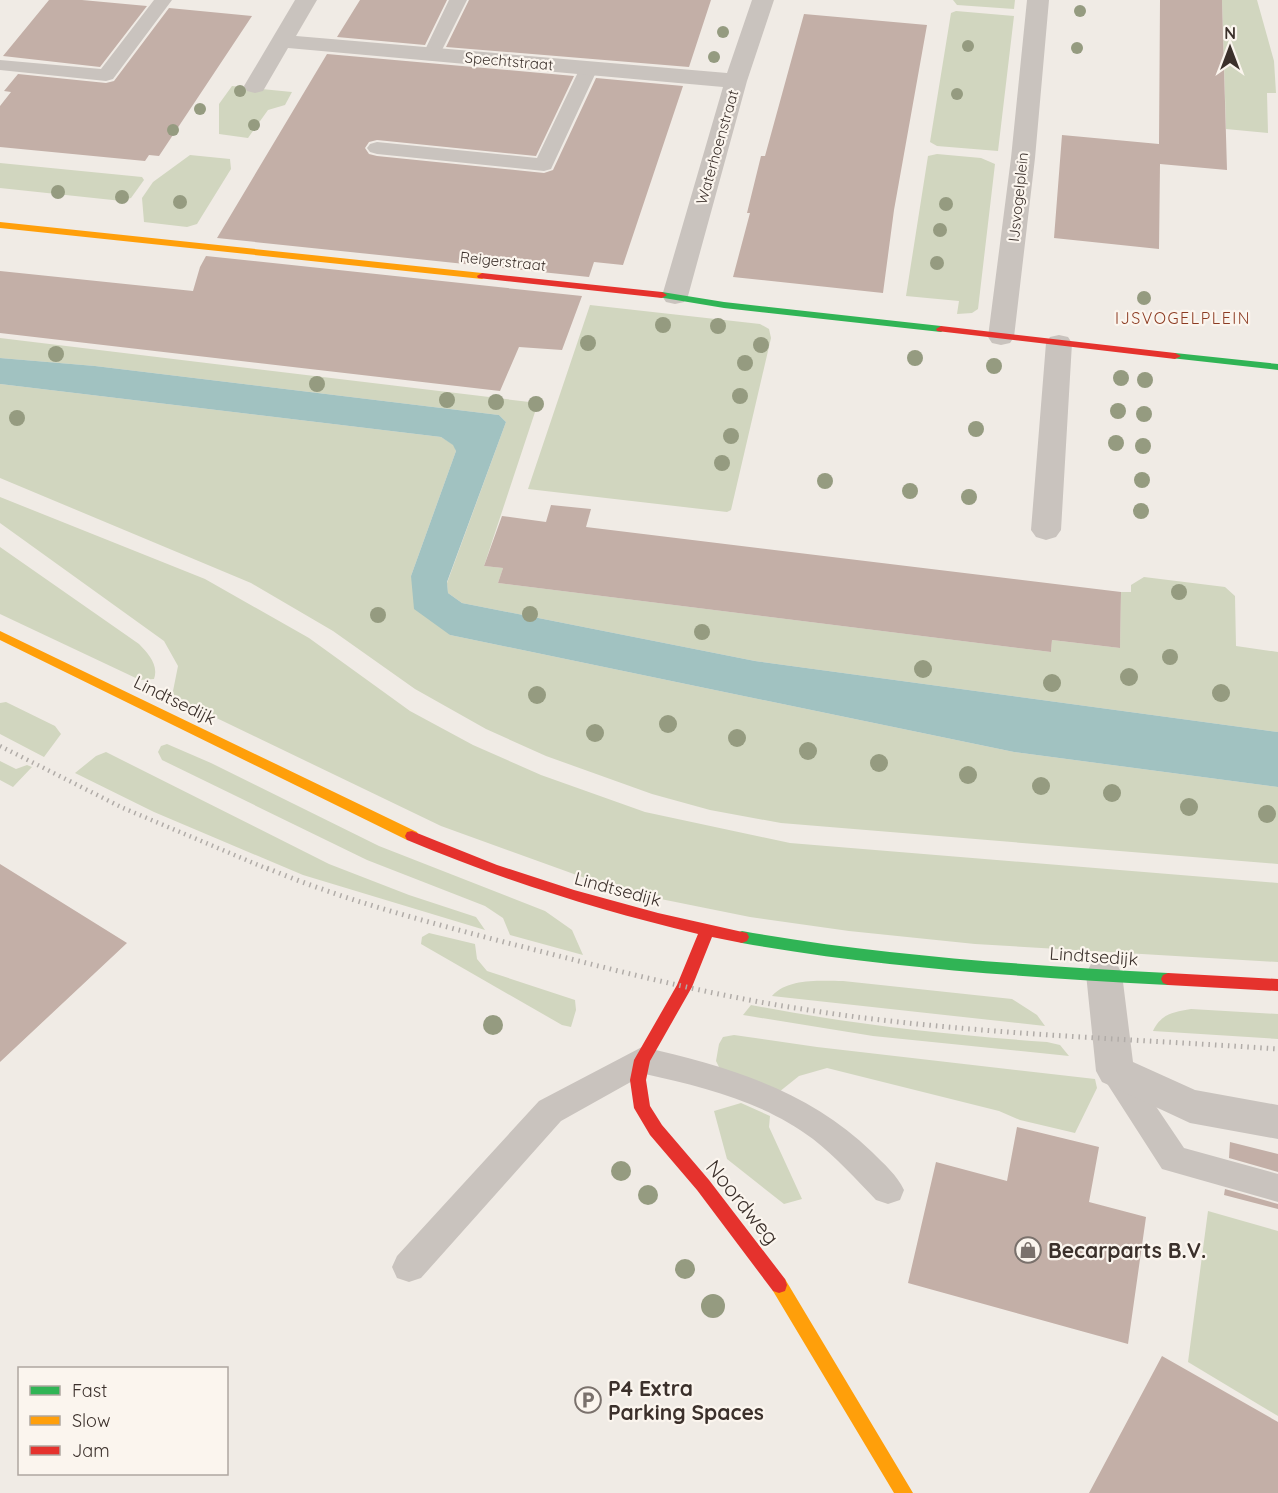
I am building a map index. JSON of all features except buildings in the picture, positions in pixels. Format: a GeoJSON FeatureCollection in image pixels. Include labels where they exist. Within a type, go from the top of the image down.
{"type":"FeatureCollection","features":[{"type":"Feature","properties":{"kind":"street"},"geometry":{"type":"LineString","coordinates":[[255,86],[306,0]]}},
{"type":"Feature","properties":{"kind":"street","name":"Waterhoenstraat"},"geometry":{"type":"LineString","coordinates":[[675,296],[736,81],[763,0]]}},
{"type":"Feature","properties":{"kind":"street","name":"IJsvogelplein"},"geometry":{"type":"LineString","coordinates":[[1001,336],[1023,159],[1038,0]]}},
{"type":"Feature","properties":{"kind":"street","name":"Spechtstraat"},"geometry":{"type":"LineString","coordinates":[[281,41],[736,81]]}},
{"type":"Feature","properties":{"kind":"street","name":"Reigerstraat"},"geometry":{"type":"LineString","coordinates":[[0,225],[675,296],[724,305],[1001,336]]}},
{"type":"Feature","properties":{"kind":"street"},"geometry":{"type":"LineString","coordinates":[[1001,336],[1278,368]]}},
{"type":"Feature","properties":{"kind":"street"},"geometry":{"type":"LineString","coordinates":[[1046,530],[1059,343]]}},
{"type":"Feature","properties":{"kind":"street","name":"Lindtsedijk"},"geometry":{"type":"LineString","coordinates":[[0,635],[424,841],[531,883],[600,904],[789,947],[868,957],[948,965],[1278,986]]}},
{"type":"Feature","properties":{"kind":"street","name":"Noordweg"},"geometry":{"type":"LineString","coordinates":[[707,930],[684,987],[642,1060],[638,1080],[642,1108],[656,1130],[703,1185],[774,1276],[904,1493]]}},
{"type":"Feature","properties":{"kind":"street"},"geometry":{"type":"LineString","coordinates":[[1104,974],[1115,1071],[1190,1106],[1278,1122]]}},
{"type":"Feature","properties":{"kind":"lane"},"geometry":{"type":"LineString","coordinates":[[0,64],[106,75],[163,0]]}},
{"type":"Feature","properties":{"kind":"lane"},"geometry":{"type":"LineString","coordinates":[[432,54],[458,0]]}},
{"type":"Feature","properties":{"kind":"lane"},"geometry":{"type":"LineString","coordinates":[[377,148],[544,165],[589,68]]}},
{"type":"Feature","properties":{"kind":"lane"},"geometry":{"type":"LineString","coordinates":[[409,1267],[550,1111],[642,1060],[728,1081],[814,1122],[853,1155],[888,1190]]}},
{"type":"Feature","properties":{"kind":"lane"},"geometry":{"type":"LineString","coordinates":[[1115,1071],[1173,1159],[1278,1188]]}},
{"type":"Feature","properties":{"kind":"green space"},"geometry":{"type":"Polygon","coordinates":[[[953,0],[1015,0],[1014,9],[957,5],[953,0]]]}},
{"type":"Feature","properties":{"kind":"green space"},"geometry":{"type":"Polygon","coordinates":[[[1222,0],[1257,0],[1274,61],[1276,93],[1267,93],[1268,133],[1226,129],[1222,0]]]}},
{"type":"Feature","properties":{"kind":"green space"},"geometry":{"type":"Polygon","coordinates":[[[956,11],[1014,16],[998,151],[937,146],[930,142],[951,13],[956,11]]]}},
{"type":"Feature","properties":{"kind":"green space"},"geometry":{"type":"Polygon","coordinates":[[[232,86],[292,92],[285,105],[268,110],[248,138],[219,134],[219,104],[232,86]]]}},
{"type":"Feature","properties":{"kind":"green space"},"geometry":{"type":"Polygon","coordinates":[[[937,154],[981,158],[995,164],[978,309],[972,313],[957,314],[959,301],[906,296],[928,156],[937,154]]]}},
{"type":"Feature","properties":{"kind":"green space"},"geometry":{"type":"Polygon","coordinates":[[[190,155],[230,159],[231,169],[197,224],[187,227],[144,222],[142,198],[153,182],[190,155]]]}},
{"type":"Feature","properties":{"kind":"green space"},"geometry":{"type":"Polygon","coordinates":[[[0,163],[142,177],[144,180],[131,198],[122,201],[0,188],[0,163]]]}},
{"type":"Feature","properties":{"kind":"green space"},"geometry":{"type":"Polygon","coordinates":[[[590,305],[760,324],[769,329],[771,338],[731,510],[727,512],[528,489],[590,305]]]}},
{"type":"Feature","properties":{"kind":"green space"},"geometry":{"type":"Polygon","coordinates":[[[0,338],[538,403],[484,566],[503,568],[498,583],[1051,652],[1052,640],[1120,648],[1121,592],[1131,592],[1131,585],[1144,577],[1225,587],[1235,596],[1236,646],[1278,652],[1278,732],[755,661],[462,603],[448,593],[447,583],[506,422],[499,415],[95,366],[0,358],[0,338]]]}},
{"type":"Feature","properties":{"kind":"green space"},"geometry":{"type":"Polygon","coordinates":[[[0,384],[441,437],[454,445],[456,451],[411,576],[450,635],[1014,752],[1278,787],[1278,864],[781,823],[710,810],[652,794],[546,756],[486,729],[415,689],[333,631],[251,583],[0,478],[0,384]]]}},
{"type":"Feature","properties":{"kind":"green space"},"geometry":{"type":"Polygon","coordinates":[[[0,497],[205,579],[309,638],[410,711],[473,745],[541,775],[645,812],[790,843],[1278,883],[1278,962],[975,944],[849,931],[750,917],[621,891],[441,826],[175,698],[173,691],[178,666],[164,641],[0,523],[0,497]]]}},
{"type":"Feature","properties":{"kind":"green space"},"geometry":{"type":"Polygon","coordinates":[[[0,547],[139,644],[154,664],[154,679],[140,680],[0,614],[0,547]]]}},
{"type":"Feature","properties":{"kind":"green space"},"geometry":{"type":"Polygon","coordinates":[[[6,702],[55,726],[61,734],[44,757],[0,734],[0,703],[6,702]]]}},
{"type":"Feature","properties":{"kind":"green space"},"geometry":{"type":"Polygon","coordinates":[[[167,744],[211,763],[379,846],[545,911],[572,930],[583,955],[510,935],[503,918],[485,906],[367,860],[162,760],[158,752],[161,746],[167,744]]]}},
{"type":"Feature","properties":{"kind":"green space"},"geometry":{"type":"Polygon","coordinates":[[[106,752],[329,864],[409,895],[476,917],[485,930],[303,875],[154,812],[75,773],[96,756],[106,752]]]}},
{"type":"Feature","properties":{"kind":"green space"},"geometry":{"type":"Polygon","coordinates":[[[0,761],[16,769],[27,765],[32,767],[13,787],[0,780],[0,761]]]}},
{"type":"Feature","properties":{"kind":"green space"},"geometry":{"type":"Polygon","coordinates":[[[429,933],[475,944],[477,959],[487,971],[575,1000],[576,1010],[571,1027],[562,1025],[421,944],[422,937],[429,933]]]}},
{"type":"Feature","properties":{"kind":"green space"},"geometry":{"type":"Polygon","coordinates":[[[843,981],[1012,999],[1037,1015],[1045,1026],[772,996],[795,983],[843,981]]]}},
{"type":"Feature","properties":{"kind":"green space"},"geometry":{"type":"Polygon","coordinates":[[[751,1005],[899,1028],[1047,1042],[1060,1045],[1069,1056],[873,1036],[743,1015],[751,1005]]]}},
{"type":"Feature","properties":{"kind":"green space"},"geometry":{"type":"Polygon","coordinates":[[[1191,1009],[1278,1014],[1278,1039],[1153,1031],[1164,1017],[1191,1009]]]}},
{"type":"Feature","properties":{"kind":"green space"},"geometry":{"type":"Polygon","coordinates":[[[734,1035],[817,1047],[1095,1079],[1097,1088],[1075,1133],[1020,1120],[999,1111],[827,1068],[799,1076],[779,1092],[720,1069],[716,1061],[719,1044],[723,1037],[734,1035]]]}},
{"type":"Feature","properties":{"kind":"green space"},"geometry":{"type":"Polygon","coordinates":[[[741,1103],[770,1116],[769,1127],[802,1199],[784,1204],[727,1159],[714,1111],[741,1103]]]}},
{"type":"Feature","properties":{"kind":"green space"},"geometry":{"type":"Polygon","coordinates":[[[1208,1211],[1278,1231],[1278,1416],[1188,1362],[1208,1211]]]}},
{"type":"Feature","properties":{"kind":"water"},"geometry":{"type":"Polygon","coordinates":[[[0,358],[95,366],[499,415],[506,422],[447,582],[448,593],[462,603],[755,661],[1278,732],[1278,787],[1014,752],[450,635],[414,609],[411,576],[456,451],[453,445],[441,437],[0,384],[0,358]]]}},
{"type":"Feature","properties":{"kind":"railway"},"geometry":{"type":"LineString","coordinates":[[0,746],[123,808],[270,870]]}},
{"type":"Feature","properties":{"kind":"railway"},"geometry":{"type":"LineString","coordinates":[[267,868],[354,900],[444,926],[653,979],[765,1003],[861,1017],[979,1030],[1278,1049]]}},
{"type":"Feature","properties":{"kind":"traffic: fast"},"geometry":{"type":"LineString","coordinates":[[662,295],[724,305],[941,329]]}},
{"type":"Feature","properties":{"kind":"traffic: fast"},"geometry":{"type":"LineString","coordinates":[[1175,356],[1278,367]]}},
{"type":"Feature","properties":{"kind":"traffic: fast"},"geometry":{"type":"LineString","coordinates":[[742,937],[795,947],[954,966],[1168,979]]}},
{"type":"Feature","properties":{"kind":"traffic: slow"},"geometry":{"type":"LineString","coordinates":[[0,225],[482,276]]}},
{"type":"Feature","properties":{"kind":"traffic: slow"},"geometry":{"type":"LineString","coordinates":[[0,635],[412,836]]}},
{"type":"Feature","properties":{"kind":"traffic: slow"},"geometry":{"type":"LineString","coordinates":[[779,1285],[904,1493]]}},
{"type":"Feature","properties":{"kind":"traffic: jam"},"geometry":{"type":"LineString","coordinates":[[482,276],[662,295]]}},
{"type":"Feature","properties":{"kind":"traffic: jam"},"geometry":{"type":"LineString","coordinates":[[941,329],[1175,356]]}},
{"type":"Feature","properties":{"kind":"traffic: jam"},"geometry":{"type":"LineString","coordinates":[[412,836],[492,869],[574,896],[658,919],[742,937]]}},
{"type":"Feature","properties":{"kind":"traffic: jam"},"geometry":{"type":"LineString","coordinates":[[707,930],[684,987],[642,1060],[638,1080],[642,1108],[656,1130],[703,1185],[779,1285]]}},
{"type":"Feature","properties":{"kind":"traffic: jam"},"geometry":{"type":"LineString","coordinates":[[1168,979],[1278,985]]}},
{"type":"Feature","properties":{"kind":"place","name":"Becarparts B.V."},"geometry":{"type":"Point","coordinates":[1028,1250]}},
{"type":"Feature","properties":{"kind":"place","name":"P4 Extra Parking Spaces"},"geometry":{"type":"Point","coordinates":[588,1400]}},
{"type":"Feature","properties":{"kind":"district","name":"IJSVOGELPLEIN"},"geometry":{"type":"Point","coordinates":[1183,318]}}]}
